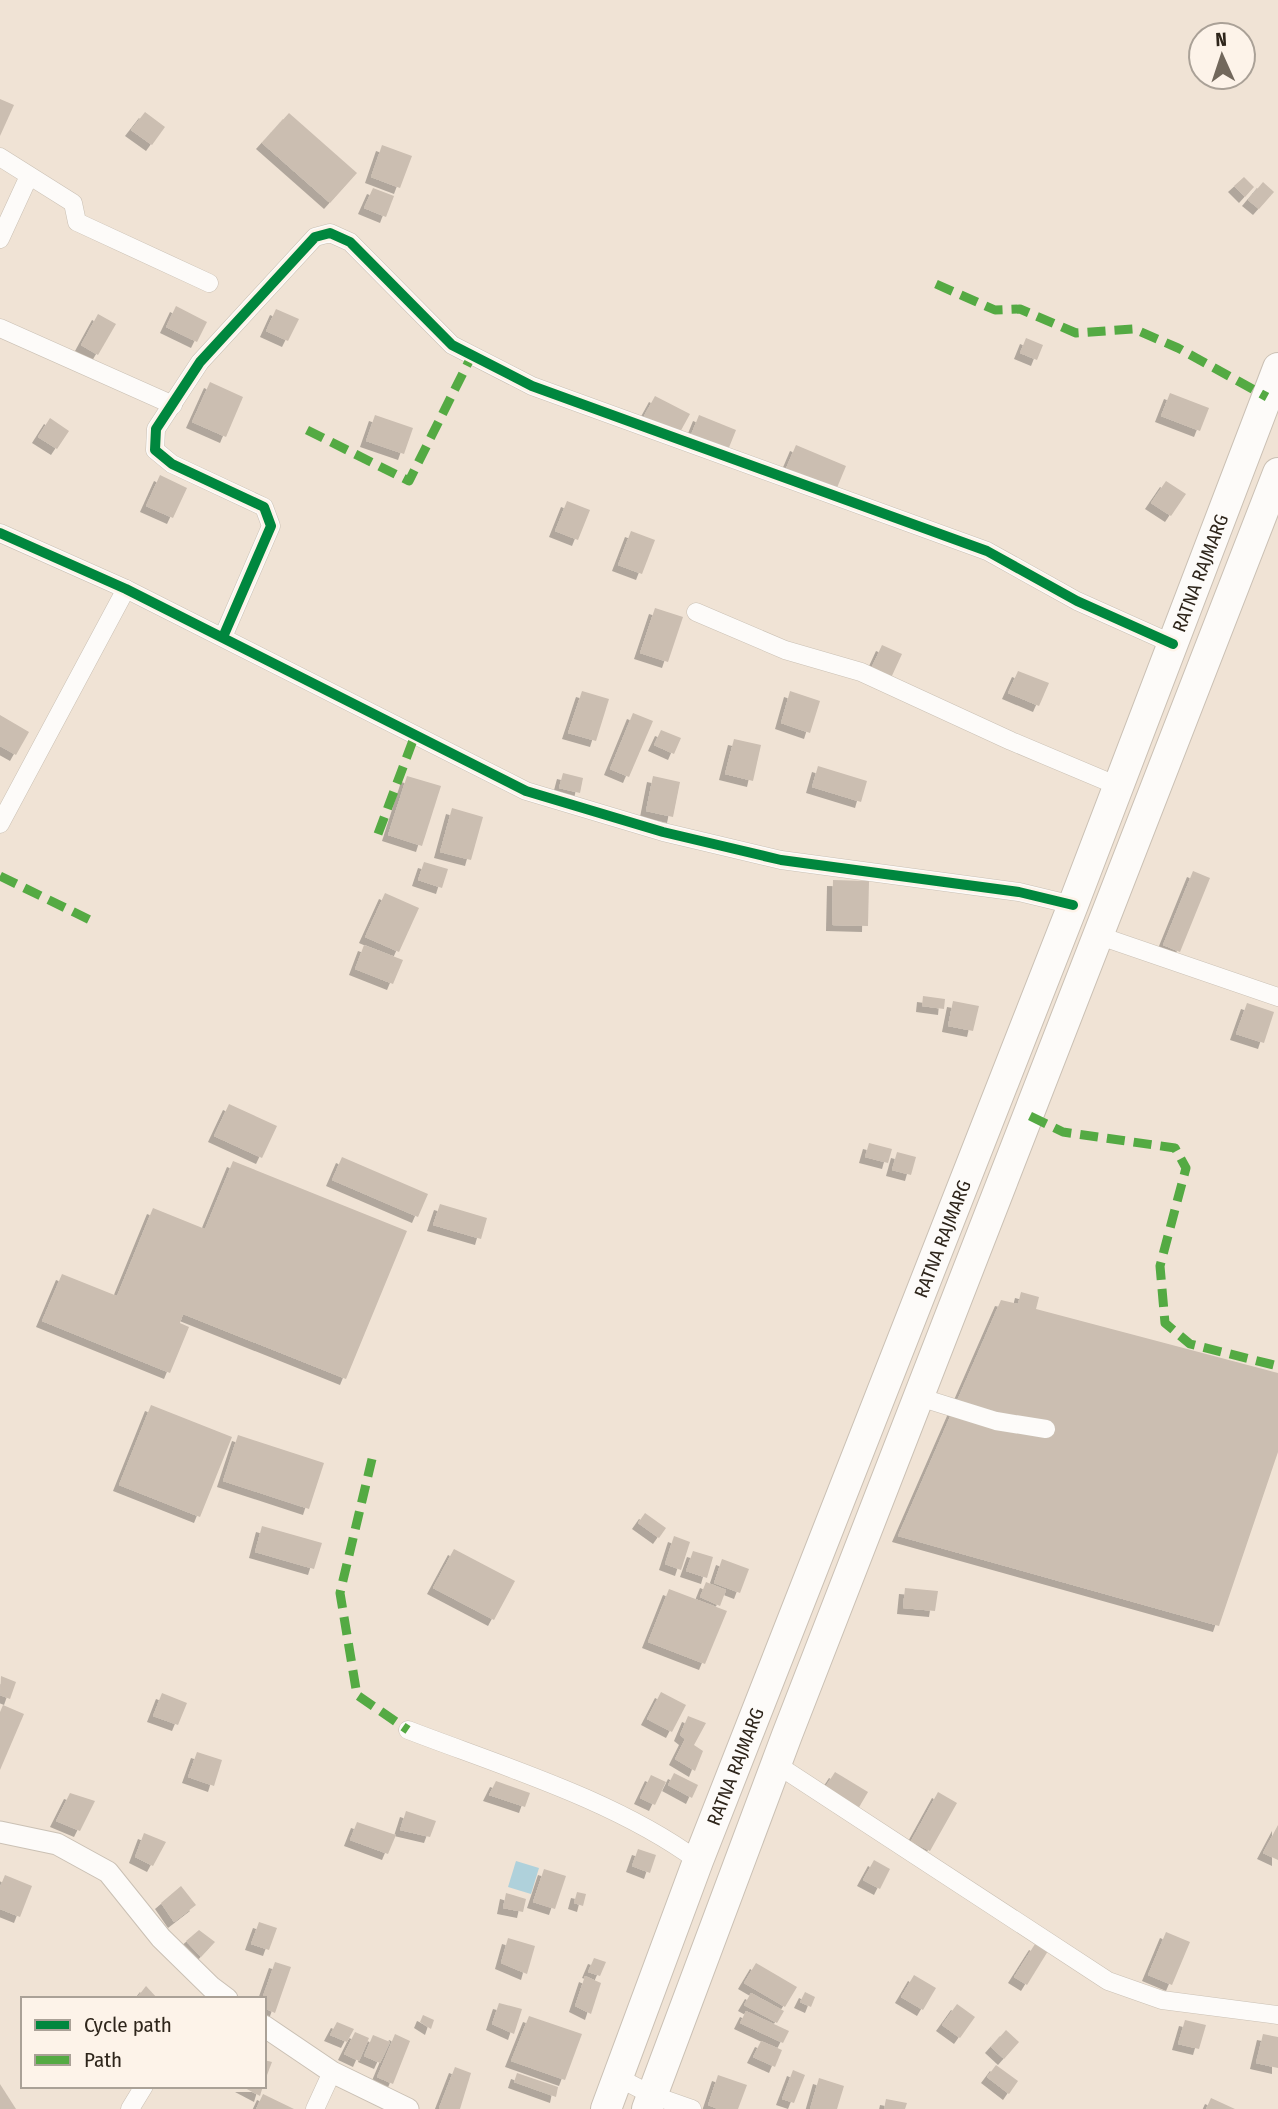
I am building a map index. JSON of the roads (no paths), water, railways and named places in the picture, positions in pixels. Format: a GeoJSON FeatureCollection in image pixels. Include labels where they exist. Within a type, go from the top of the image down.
{"type":"FeatureCollection","features":[{"type":"Feature","properties":{"kind":"highway","name":"RATNA RAJMARG"},"geometry":{"type":"LineString","coordinates":[[606,2109],[698,1861],[1073,905],[1278,368]]}},
{"type":"Feature","properties":{"kind":"highway","name":"RATNA RAJMARG"},"geometry":{"type":"LineString","coordinates":[[649,2102],[776,1764],[1278,474]]}},
{"type":"Feature","properties":{"kind":"street"},"geometry":{"type":"LineString","coordinates":[[0,157],[73,203],[77,222],[209,283]]}},
{"type":"Feature","properties":{"kind":"street"},"geometry":{"type":"LineString","coordinates":[[0,239],[29,176]]}},
{"type":"Feature","properties":{"kind":"street"},"geometry":{"type":"LineString","coordinates":[[223,637],[271,526],[264,507],[172,464],[155,450],[156,429],[200,362],[315,237],[330,233],[350,242],[452,345],[532,386],[987,551],[1077,601],[1173,644]]}},
{"type":"Feature","properties":{"kind":"street"},"geometry":{"type":"LineString","coordinates":[[0,328],[173,405]]}},
{"type":"Feature","properties":{"kind":"street"},"geometry":{"type":"LineString","coordinates":[[0,533],[127,589],[526,792],[663,832],[781,860],[1019,892],[1073,905]]}},
{"type":"Feature","properties":{"kind":"street"},"geometry":{"type":"LineString","coordinates":[[0,824],[127,589]]}},
{"type":"Feature","properties":{"kind":"street"},"geometry":{"type":"LineString","coordinates":[[696,612],[785,650],[861,672],[1011,741],[1118,786]]}},
{"type":"Feature","properties":{"kind":"street"},"geometry":{"type":"LineString","coordinates":[[1100,936],[1278,997]]}},
{"type":"Feature","properties":{"kind":"street"},"geometry":{"type":"LineString","coordinates":[[919,1397],[996,1421],[1046,1429]]}},
{"type":"Feature","properties":{"kind":"street"},"geometry":{"type":"LineString","coordinates":[[408,1730],[578,1795],[674,1843],[698,1861]]}},
{"type":"Feature","properties":{"kind":"street"},"geometry":{"type":"LineString","coordinates":[[776,1764],[1108,1981],[1162,2000],[1278,2015]]}},
{"type":"Feature","properties":{"kind":"street"},"geometry":{"type":"LineString","coordinates":[[0,1832],[57,1844],[108,1872],[161,1938],[214,1995]]}},
{"type":"Feature","properties":{"kind":"street"},"geometry":{"type":"LineString","coordinates":[[266,2027],[332,2072],[408,2109]]}},
{"type":"Feature","properties":{"kind":"street"},"geometry":{"type":"LineString","coordinates":[[315,2109],[332,2072]]}},
{"type":"Feature","properties":{"kind":"street"},"geometry":{"type":"LineString","coordinates":[[619,2078],[649,2102],[692,2109]]}},
{"type":"Feature","properties":{"kind":"street"},"geometry":{"type":"LineString","coordinates":[[130,2109],[143,2088]]}},
{"type":"Feature","properties":{"kind":"water"},"geometry":{"type":"Polygon","coordinates":[[[516,1861],[539,1868],[531,1894],[508,1887],[516,1861]]]}}]}
